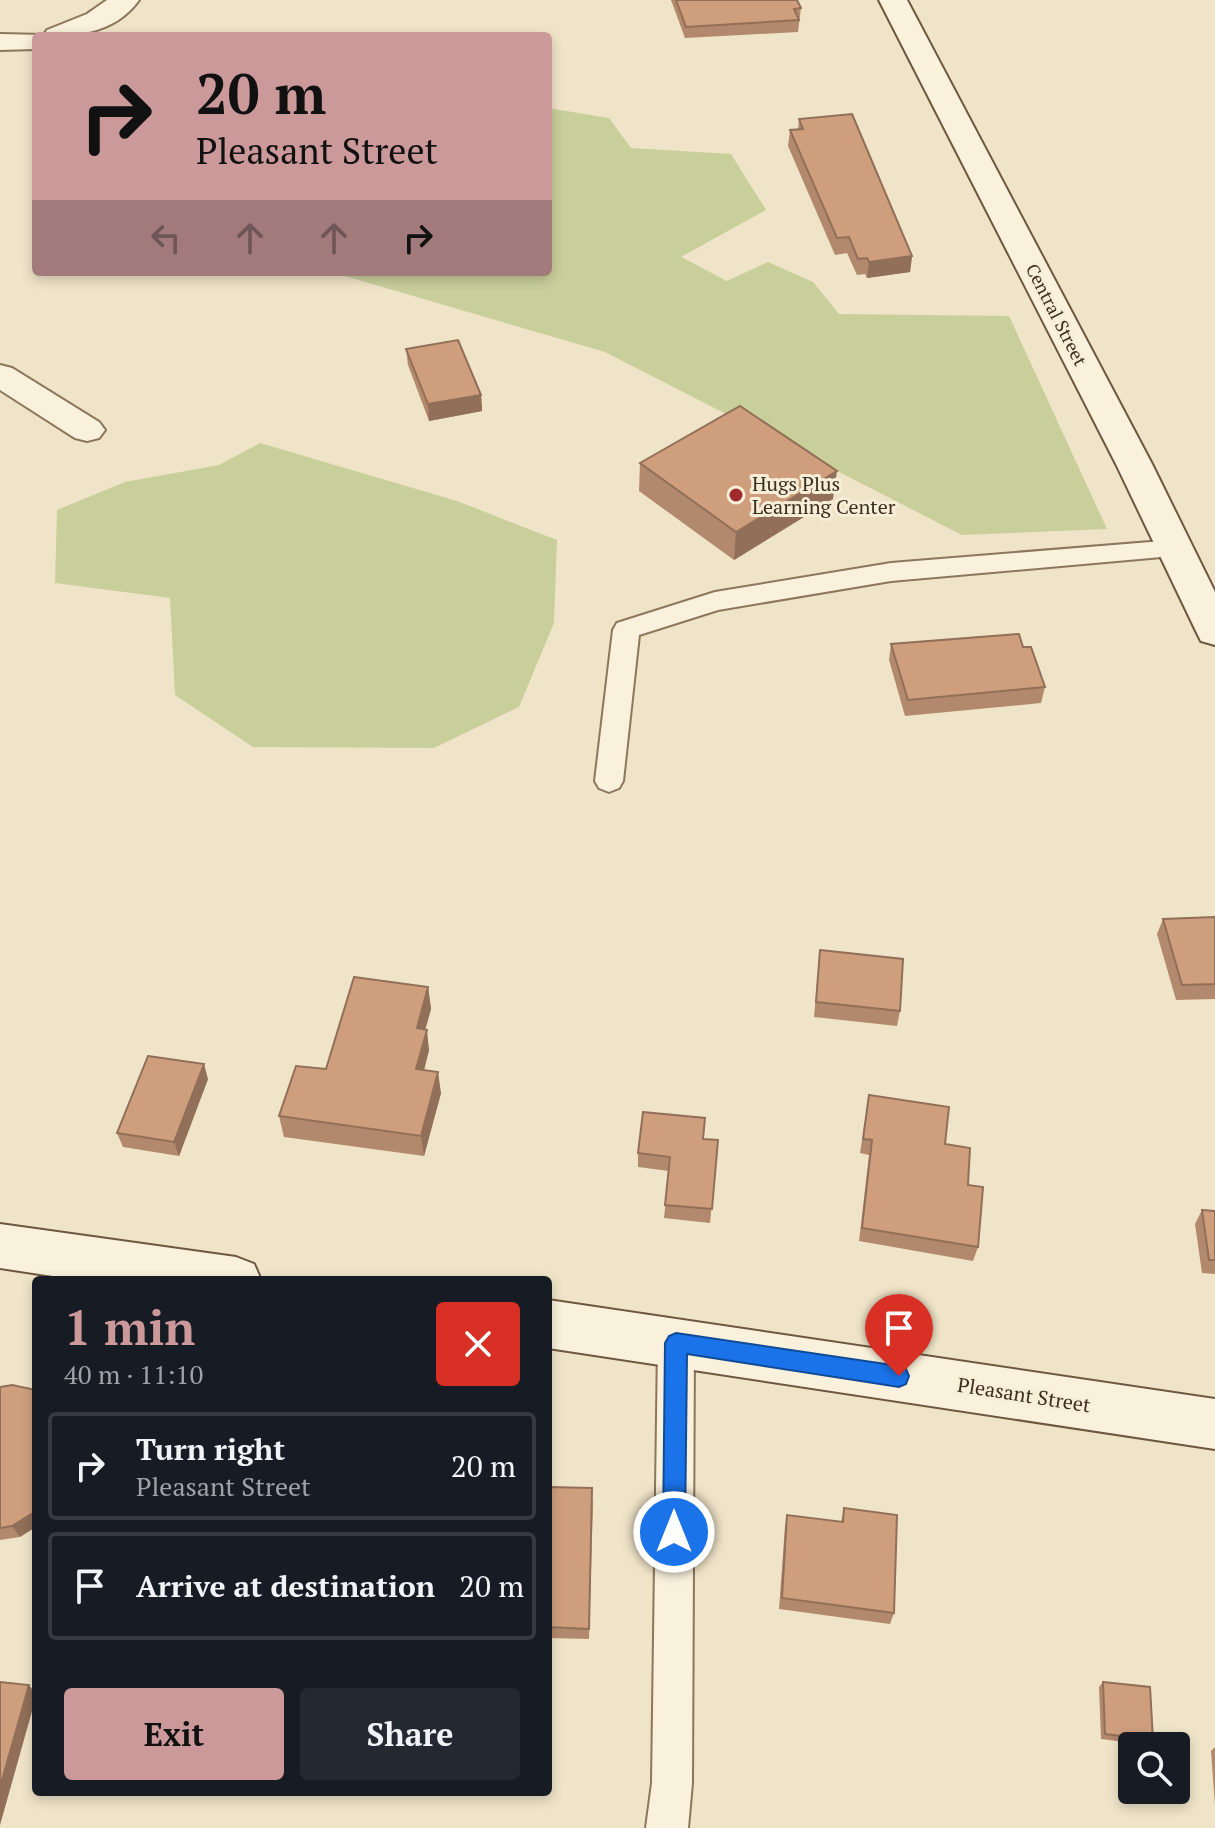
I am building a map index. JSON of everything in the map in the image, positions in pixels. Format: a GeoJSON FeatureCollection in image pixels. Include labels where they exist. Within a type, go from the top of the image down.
{"type":"FeatureCollection","features":[{"type":"Feature","properties":{"kind":"main road"},"geometry":{"type":"LineString","coordinates":[[67,32],[97,20],[125,0]]}},
{"type":"Feature","properties":{"kind":"main road","name":"Central Street"},"geometry":{"type":"LineString","coordinates":[[893,0],[1215,631]]}},
{"type":"Feature","properties":{"kind":"main road"},"geometry":{"type":"LineString","coordinates":[[0,42],[32,41]]}},
{"type":"Feature","properties":{"kind":"main road"},"geometry":{"type":"LineString","coordinates":[[0,375],[87,430]]}},
{"type":"Feature","properties":{"kind":"main road"},"geometry":{"type":"LineString","coordinates":[[0,1246],[208,1276]]}},
{"type":"Feature","properties":{"kind":"main road","name":"Pleasant Street"},"geometry":{"type":"LineString","coordinates":[[552,1325],[1215,1424]]}},
{"type":"Feature","properties":{"kind":"lane"},"geometry":{"type":"LineString","coordinates":[[609,781],[626,630],[715,601],[891,572],[1175,549]]}},
{"type":"Feature","properties":{"kind":"lane"},"geometry":{"type":"LineString","coordinates":[[667,1828],[672,1783],[676,1343]]}},
{"type":"Feature","properties":{"kind":"green space"},"geometry":{"type":"Polygon","coordinates":[[[552,109],[609,118],[631,148],[731,154],[766,210],[681,257],[727,281],[768,262],[813,282],[839,314],[1009,316],[1107,529],[962,535],[605,352],[345,276],[552,276],[552,109]]]}},
{"type":"Feature","properties":{"kind":"green space"},"geometry":{"type":"Polygon","coordinates":[[[260,443],[457,501],[557,540],[554,623],[519,707],[434,748],[253,747],[175,695],[170,598],[55,583],[57,510],[125,482],[219,465],[260,443]]]}},
{"type":"Feature","properties":{"kind":"building"},"geometry":{"type":"Polygon","coordinates":[[[676,0],[797,0],[801,8],[794,9],[799,20],[686,27],[676,0]]]}},
{"type":"Feature","properties":{"kind":"building"},"geometry":{"type":"Polygon","coordinates":[[[852,114],[912,256],[869,262],[867,258],[858,259],[849,237],[837,238],[790,130],[803,129],[799,119],[852,114]]]}},
{"type":"Feature","properties":{"kind":"building"},"geometry":{"type":"Polygon","coordinates":[[[458,340],[481,395],[428,404],[406,349],[458,340]]]}},
{"type":"Feature","properties":{"kind":"building"},"geometry":{"type":"Polygon","coordinates":[[[740,406],[837,471],[736,532],[640,463],[740,406]]]}},
{"type":"Feature","properties":{"kind":"building"},"geometry":{"type":"Polygon","coordinates":[[[1019,634],[1023,647],[1031,647],[1045,687],[908,700],[891,644],[1019,634]]]}},
{"type":"Feature","properties":{"kind":"building"},"geometry":{"type":"Polygon","coordinates":[[[1215,917],[1215,984],[1182,985],[1163,919],[1215,917]]]}},
{"type":"Feature","properties":{"kind":"building"},"geometry":{"type":"Polygon","coordinates":[[[820,950],[903,959],[900,1011],[816,1002],[820,950]]]}},
{"type":"Feature","properties":{"kind":"building"},"geometry":{"type":"Polygon","coordinates":[[[354,977],[428,987],[417,1028],[427,1030],[416,1069],[438,1072],[421,1136],[279,1116],[296,1066],[326,1069],[354,977]]]}},
{"type":"Feature","properties":{"kind":"building"},"geometry":{"type":"Polygon","coordinates":[[[148,1056],[204,1064],[174,1142],[117,1133],[148,1056]]]}},
{"type":"Feature","properties":{"kind":"building"},"geometry":{"type":"Polygon","coordinates":[[[869,1095],[949,1107],[945,1144],[970,1148],[968,1185],[983,1187],[978,1247],[862,1228],[872,1140],[863,1139],[869,1095]]]}},
{"type":"Feature","properties":{"kind":"building"},"geometry":{"type":"Polygon","coordinates":[[[643,1112],[705,1118],[703,1139],[718,1140],[712,1209],[665,1205],[670,1157],[638,1153],[643,1112]]]}},
{"type":"Feature","properties":{"kind":"building"},"geometry":{"type":"Polygon","coordinates":[[[1202,1210],[1215,1211],[1215,1260],[1209,1260],[1202,1210]]]}},
{"type":"Feature","properties":{"kind":"building"},"geometry":{"type":"Polygon","coordinates":[[[12,1385],[32,1389],[32,1514],[12,1526],[0,1528],[0,1387],[12,1385]]]}},
{"type":"Feature","properties":{"kind":"building"},"geometry":{"type":"Polygon","coordinates":[[[552,1487],[592,1488],[589,1629],[552,1627],[552,1487]]]}},
{"type":"Feature","properties":{"kind":"building"},"geometry":{"type":"Polygon","coordinates":[[[844,1508],[897,1515],[894,1613],[782,1598],[787,1515],[843,1522],[844,1508]]]}},
{"type":"Feature","properties":{"kind":"building"},"geometry":{"type":"Polygon","coordinates":[[[0,1682],[29,1685],[0,1787],[0,1682]]]}},
{"type":"Feature","properties":{"kind":"building"},"geometry":{"type":"Polygon","coordinates":[[[1103,1682],[1150,1687],[1153,1732],[1105,1734],[1103,1682]]]}},
{"type":"Feature","properties":{"kind":"place","name":"Hugs Plus Learning Center"},"geometry":{"type":"Point","coordinates":[736,495]}},
{"type":"Feature","properties":{"kind":"route"},"geometry":{"type":"LineString","coordinates":[[674,1532],[676,1343],[899,1376]]}}]}
